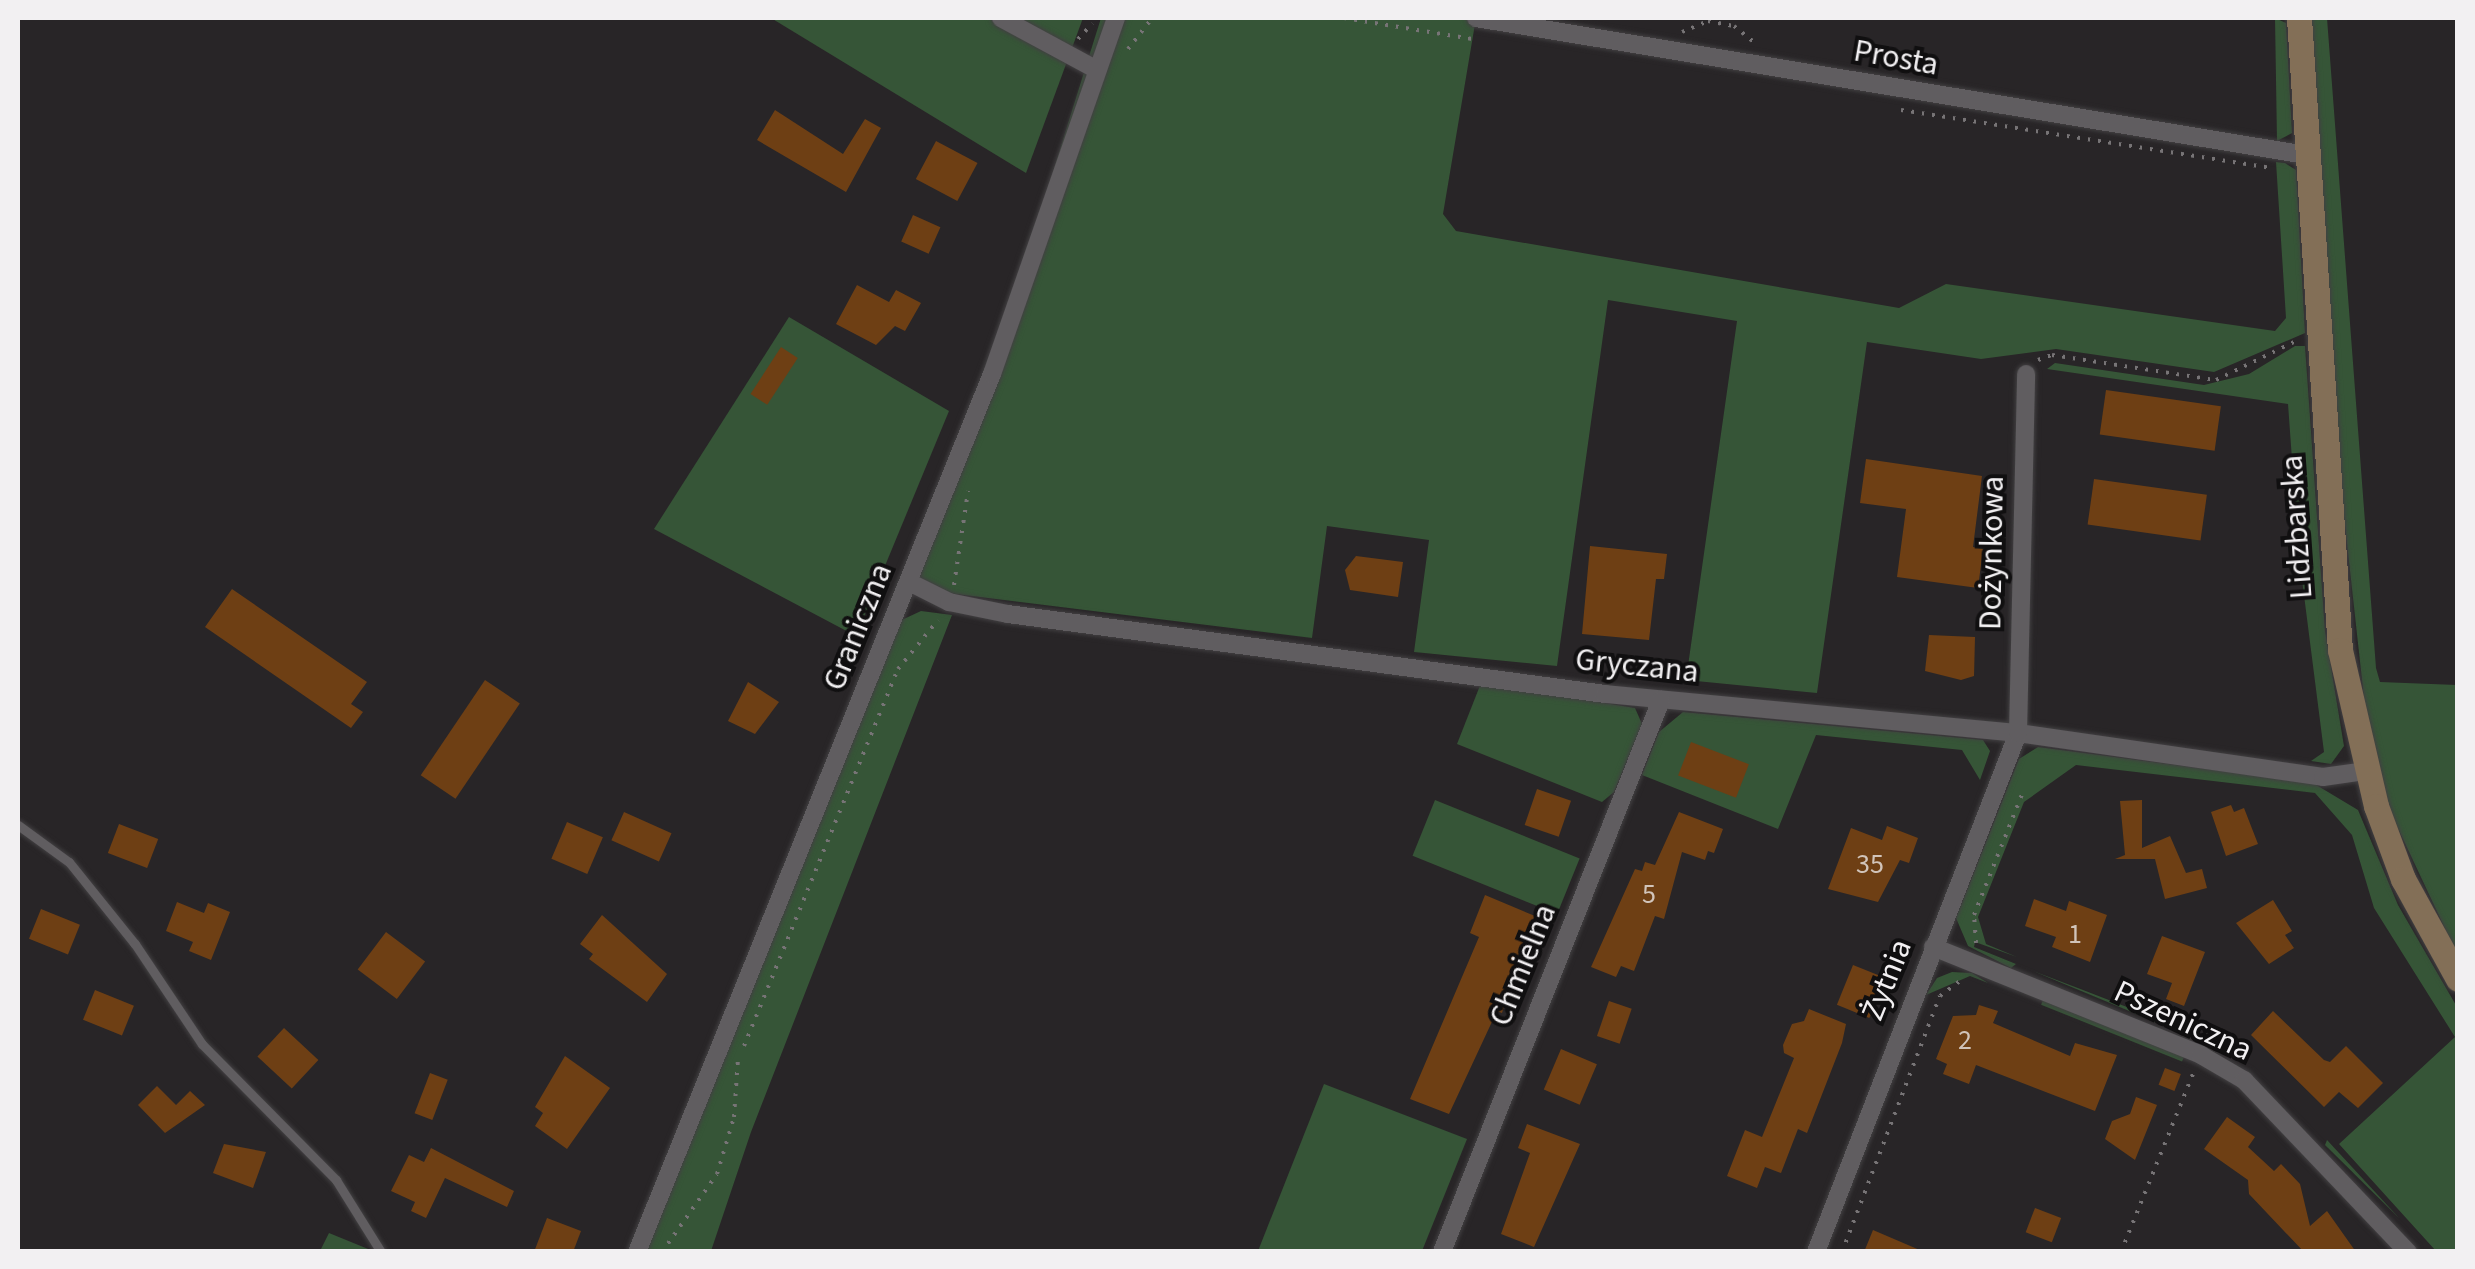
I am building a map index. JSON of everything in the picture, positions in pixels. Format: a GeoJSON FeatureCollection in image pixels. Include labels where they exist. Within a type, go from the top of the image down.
{"type":"FeatureCollection","features":[{"type":"Feature","properties":{"kind":"main road","name":"Lidzbarska"},"geometry":{"type":"LineString","coordinates":[[2297,18],[2335,611],[2366,771],[2402,878],[2458,979]]}},
{"type":"Feature","properties":{"kind":"street"},"geometry":{"type":"LineString","coordinates":[[1001,18],[1098,70]]}},
{"type":"Feature","properties":{"kind":"street","name":"Graniczna"},"geometry":{"type":"LineString","coordinates":[[636,1252],[992,374],[1116,18]]}},
{"type":"Feature","properties":{"kind":"street","name":"Prosta"},"geometry":{"type":"LineString","coordinates":[[1476,18],[2306,154]]}},
{"type":"Feature","properties":{"kind":"street","name":"Dożynkowa"},"geometry":{"type":"LineString","coordinates":[[2018,733],[2026,374]]}},
{"type":"Feature","properties":{"kind":"street","name":"Gryczana"},"geometry":{"type":"LineString","coordinates":[[909,582],[950,602],[1660,700],[2018,733],[2323,777],[2366,771]]}},
{"type":"Feature","properties":{"kind":"street","name":"Chmielna"},"geometry":{"type":"LineString","coordinates":[[1442,1252],[1660,700]]}},
{"type":"Feature","properties":{"kind":"street","name":"Żytnia"},"geometry":{"type":"LineString","coordinates":[[1816,1252],[2018,733]]}},
{"type":"Feature","properties":{"kind":"street","name":"Pszeniczna"},"geometry":{"type":"LineString","coordinates":[[1933,947],[2201,1055],[2244,1080],[2408,1252]]}},
{"type":"Feature","properties":{"kind":"lane"},"geometry":{"type":"LineString","coordinates":[[18,826],[69,862],[135,944],[202,1044],[336,1180],[381,1252]]}},
{"type":"Feature","properties":{"kind":"path"},"geometry":{"type":"LineString","coordinates":[[1127,50],[1152,18]]}},
{"type":"Feature","properties":{"kind":"path"},"geometry":{"type":"LineString","coordinates":[[2026,374],[2052,355],[2216,380],[2285,344],[2318,340]]}},
{"type":"Feature","properties":{"kind":"path"},"geometry":{"type":"LineString","coordinates":[[662,1252],[717,1174],[734,1117],[737,1063],[880,708],[898,669],[950,602],[969,486]]}},
{"type":"Feature","properties":{"kind":"path"},"geometry":{"type":"LineString","coordinates":[[1842,1252],[1940,996],[1962,979],[1979,985]]}},
{"type":"Feature","properties":{"kind":"path"},"geometry":{"type":"LineString","coordinates":[[2187,1064],[2207,1075]]}},
{"type":"Feature","properties":{"kind":"path"},"geometry":{"type":"LineString","coordinates":[[2121,1252],[2196,1068]]}},
{"type":"Feature","properties":{"kind":"green space"},"geometry":{"type":"Polygon","coordinates":[[[771,18],[1083,18],[1026,173],[771,18]]]}},
{"type":"Feature","properties":{"kind":"green space"},"geometry":{"type":"Polygon","coordinates":[[[1101,18],[1476,18],[1443,214],[1456,231],[1899,308],[1946,284],[2275,331],[2286,318],[2276,162],[2285,163],[2296,170],[2305,333],[2214,372],[2056,349],[1981,359],[1867,342],[1817,693],[1686,680],[1737,321],[1608,300],[1557,666],[1414,652],[1429,540],[1327,526],[1312,638],[924,590],[914,580],[987,383],[1101,18]]]}},
{"type":"Feature","properties":{"kind":"green space"},"geometry":{"type":"Polygon","coordinates":[[[2275,18],[2286,23],[2292,133],[2277,141],[2275,18]]]}},
{"type":"Feature","properties":{"kind":"green space"},"geometry":{"type":"Polygon","coordinates":[[[2311,18],[2327,18],[2376,668],[2380,682],[2457,685],[2457,954],[2388,807],[2365,707],[2343,507],[2311,18]]]}},
{"type":"Feature","properties":{"kind":"green space"},"geometry":{"type":"Polygon","coordinates":[[[789,317],[949,411],[856,636],[654,529],[789,317]]]}},
{"type":"Feature","properties":{"kind":"green space"},"geometry":{"type":"Polygon","coordinates":[[[2295,346],[2305,346],[2325,631],[2344,746],[2331,764],[2311,761],[2324,752],[2299,556],[2288,404],[2047,369],[2055,363],[2204,385],[2249,374],[2295,346]]]}},
{"type":"Feature","properties":{"kind":"green space"},"geometry":{"type":"Polygon","coordinates":[[[921,611],[952,615],[751,1132],[711,1251],[637,1252],[893,624],[921,611]]]}},
{"type":"Feature","properties":{"kind":"green space"},"geometry":{"type":"Polygon","coordinates":[[[1481,683],[1635,708],[1642,724],[1614,792],[1602,802],[1457,744],[1481,683]]]}},
{"type":"Feature","properties":{"kind":"green space"},"geometry":{"type":"Polygon","coordinates":[[[1683,712],[1983,740],[1990,751],[1980,780],[1962,750],[1816,735],[1778,829],[1642,775],[1659,732],[1683,712]]]}},
{"type":"Feature","properties":{"kind":"green space"},"geometry":{"type":"Polygon","coordinates":[[[2038,747],[2313,783],[2358,810],[2398,905],[2457,1007],[2457,1251],[2436,1251],[2339,1144],[2455,1037],[2374,908],[2352,835],[2315,793],[2076,765],[2024,802],[1978,917],[1986,944],[2017,957],[1975,942],[1974,947],[2016,964],[2011,968],[1968,946],[1956,918],[2019,759],[2038,747]]]}},
{"type":"Feature","properties":{"kind":"green space"},"geometry":{"type":"Polygon","coordinates":[[[1435,800],[1580,858],[1557,914],[1413,856],[1435,800]]]}},
{"type":"Feature","properties":{"kind":"green space"},"geometry":{"type":"Polygon","coordinates":[[[2033,971],[2083,990],[2163,1021],[2158,1023],[2033,971]]]}},
{"type":"Feature","properties":{"kind":"green space"},"geometry":{"type":"Polygon","coordinates":[[[1952,972],[1972,973],[1988,983],[1970,976],[1926,995],[1937,978],[1952,972]]]}},
{"type":"Feature","properties":{"kind":"green space"},"geometry":{"type":"Polygon","coordinates":[[[2043,1000],[2184,1057],[2182,1062],[2041,1005],[2043,1000]]]}},
{"type":"Feature","properties":{"kind":"green space"},"geometry":{"type":"Polygon","coordinates":[[[1324,1084],[1467,1139],[1422,1251],[1258,1251],[1324,1084]]]}},
{"type":"Feature","properties":{"kind":"green space"},"geometry":{"type":"Polygon","coordinates":[[[2327,1140],[2400,1219],[2325,1145],[2327,1140]]]}},
{"type":"Feature","properties":{"kind":"green space"},"geometry":{"type":"Polygon","coordinates":[[[329,1233],[373,1251],[320,1251],[329,1233]]]}},
{"type":"Feature","properties":{"kind":"building"},"geometry":{"type":"Polygon","coordinates":[[[775,110],[843,154],[865,119],[881,128],[846,192],[757,140],[775,110]]]}},
{"type":"Feature","properties":{"kind":"building"},"geometry":{"type":"Polygon","coordinates":[[[936,141],[977,163],[957,201],[916,179],[936,141]]]}},
{"type":"Feature","properties":{"kind":"building"},"geometry":{"type":"Polygon","coordinates":[[[913,215],[940,227],[929,254],[901,241],[913,215]]]}},
{"type":"Feature","properties":{"kind":"building"},"geometry":{"type":"Polygon","coordinates":[[[857,285],[889,302],[896,290],[921,303],[905,331],[895,326],[876,345],[836,324],[857,285]]]}},
{"type":"Feature","properties":{"kind":"building"},"geometry":{"type":"Polygon","coordinates":[[[781,347],[798,358],[767,405],[751,394],[781,347]]]}},
{"type":"Feature","properties":{"kind":"building"},"geometry":{"type":"Polygon","coordinates":[[[2106,390],[2221,406],[2215,451],[2100,435],[2106,390]]]}},
{"type":"Feature","properties":{"kind":"building"},"geometry":{"type":"Polygon","coordinates":[[[1866,459],[1982,476],[1973,547],[1983,549],[1978,588],[1897,577],[1906,509],[1860,503],[1866,459]]]}},
{"type":"Feature","properties":{"kind":"building"},"geometry":{"type":"Polygon","coordinates":[[[2094,479],[2207,495],[2200,540],[2088,525],[2094,479]]]}},
{"type":"Feature","properties":{"kind":"building"},"geometry":{"type":"Polygon","coordinates":[[[1590,546],[1667,554],[1664,579],[1656,579],[1649,640],[1582,634],[1590,546]]]}},
{"type":"Feature","properties":{"kind":"building"},"geometry":{"type":"Polygon","coordinates":[[[1356,556],[1403,562],[1398,597],[1350,590],[1345,570],[1356,556]]]}},
{"type":"Feature","properties":{"kind":"building"},"geometry":{"type":"Polygon","coordinates":[[[232,589],[367,682],[351,704],[363,712],[351,728],[205,627],[232,589]]]}},
{"type":"Feature","properties":{"kind":"building"},"geometry":{"type":"Polygon","coordinates":[[[1929,635],[1975,637],[1974,676],[1961,680],[1925,671],[1929,635]]]}},
{"type":"Feature","properties":{"kind":"building"},"geometry":{"type":"Polygon","coordinates":[[[485,680],[520,703],[456,799],[421,775],[485,680]]]}},
{"type":"Feature","properties":{"kind":"building"},"geometry":{"type":"Polygon","coordinates":[[[748,682],[779,702],[755,734],[728,721],[748,682]]]}},
{"type":"Feature","properties":{"kind":"building"},"geometry":{"type":"Polygon","coordinates":[[[1691,742],[1749,764],[1736,798],[1678,776],[1691,742]]]}},
{"type":"Feature","properties":{"kind":"building"},"geometry":{"type":"Polygon","coordinates":[[[1537,789],[1571,801],[1559,837],[1525,825],[1537,789]]]}},
{"type":"Feature","properties":{"kind":"building"},"geometry":{"type":"Polygon","coordinates":[[[2142,800],[2142,848],[2170,836],[2186,873],[2202,869],[2207,888],[2165,899],[2155,859],[2115,859],[2125,855],[2120,801],[2142,800]]]}},
{"type":"Feature","properties":{"kind":"building"},"geometry":{"type":"Polygon","coordinates":[[[2231,805],[2234,812],[2244,808],[2258,844],[2226,856],[2211,812],[2231,805]]]}},
{"type":"Feature","properties":{"kind":"building"},"geometry":{"type":"Polygon","coordinates":[[[624,812],[672,833],[659,861],[611,840],[624,812]]]}},
{"type":"Feature","properties":{"kind":"building"},"geometry":{"type":"Polygon","coordinates":[[[1679,812],[1723,829],[1714,853],[1708,851],[1705,860],[1682,852],[1664,919],[1655,916],[1634,971],[1621,966],[1616,977],[1591,967],[1635,869],[1642,871],[1645,862],[1655,865],[1679,812]]]}},
{"type":"Feature","properties":{"kind":"building"},"geometry":{"type":"Polygon","coordinates":[[[567,822],[603,837],[587,874],[551,859],[567,822]]]}},
{"type":"Feature","properties":{"kind":"building"},"geometry":{"type":"Polygon","coordinates":[[[119,824],[158,839],[147,868],[108,853],[119,824]]]}},
{"type":"Feature","properties":{"kind":"building"},"geometry":{"type":"Polygon","coordinates":[[[1887,826],[1918,838],[1909,863],[1900,860],[1878,902],[1828,889],[1851,828],[1882,840],[1887,826]]]}},
{"type":"Feature","properties":{"kind":"building"},"geometry":{"type":"Polygon","coordinates":[[[1485,895],[1535,916],[1529,930],[1537,933],[1526,960],[1520,956],[1502,1013],[1497,1011],[1449,1114],[1410,1099],[1479,937],[1470,933],[1485,895]]]}},
{"type":"Feature","properties":{"kind":"building"},"geometry":{"type":"Polygon","coordinates":[[[2034,899],[2066,911],[2069,901],[2107,915],[2090,962],[2052,947],[2056,937],[2025,926],[2034,899]]]}},
{"type":"Feature","properties":{"kind":"building"},"geometry":{"type":"Polygon","coordinates":[[[2273,900],[2292,931],[2285,935],[2294,948],[2269,964],[2236,923],[2273,900]]]}},
{"type":"Feature","properties":{"kind":"building"},"geometry":{"type":"Polygon","coordinates":[[[177,902],[204,913],[208,903],[230,912],[211,960],[189,951],[193,942],[166,931],[177,902]]]}},
{"type":"Feature","properties":{"kind":"building"},"geometry":{"type":"Polygon","coordinates":[[[41,909],[80,925],[68,954],[29,939],[41,909]]]}},
{"type":"Feature","properties":{"kind":"building"},"geometry":{"type":"Polygon","coordinates":[[[602,915],[667,974],[647,1002],[589,959],[593,954],[580,944],[602,915]]]}},
{"type":"Feature","properties":{"kind":"building"},"geometry":{"type":"Polygon","coordinates":[[[386,932],[425,961],[397,999],[358,970],[386,932]]]}},
{"type":"Feature","properties":{"kind":"building"},"geometry":{"type":"Polygon","coordinates":[[[2162,936],[2205,952],[2184,1006],[2166,999],[2172,983],[2147,974],[2162,936]]]}},
{"type":"Feature","properties":{"kind":"building"},"geometry":{"type":"Polygon","coordinates":[[[1853,965],[1885,978],[1869,1018],[1837,1005],[1853,965]]]}},
{"type":"Feature","properties":{"kind":"building"},"geometry":{"type":"Polygon","coordinates":[[[95,990],[134,1006],[122,1035],[83,1020],[95,990]]]}},
{"type":"Feature","properties":{"kind":"building"},"geometry":{"type":"Polygon","coordinates":[[[1609,1001],[1632,1009],[1620,1044],[1597,1036],[1609,1001]]]}},
{"type":"Feature","properties":{"kind":"building"},"geometry":{"type":"Polygon","coordinates":[[[1979,1005],[1998,1011],[1993,1023],[2070,1056],[2075,1043],[2117,1055],[2095,1111],[1976,1065],[1969,1084],[1943,1074],[1947,1064],[1936,1059],[1953,1016],[1976,1015],[1979,1005]]]}},
{"type":"Feature","properties":{"kind":"building"},"geometry":{"type":"Polygon","coordinates":[[[1809,1009],[1846,1024],[1842,1043],[1807,1133],[1798,1129],[1781,1173],[1765,1167],[1757,1188],[1727,1176],[1745,1130],[1762,1137],[1794,1058],[1784,1053],[1783,1045],[1792,1024],[1804,1021],[1809,1009]]]}},
{"type":"Feature","properties":{"kind":"building"},"geometry":{"type":"Polygon","coordinates":[[[2273,1011],[2324,1060],[2330,1062],[2346,1046],[2383,1083],[2358,1108],[2339,1092],[2324,1107],[2251,1035],[2273,1011]]]}},
{"type":"Feature","properties":{"kind":"building"},"geometry":{"type":"Polygon","coordinates":[[[284,1028],[318,1060],[292,1089],[257,1057],[284,1028]]]}},
{"type":"Feature","properties":{"kind":"building"},"geometry":{"type":"Polygon","coordinates":[[[1561,1049],[1597,1064],[1580,1105],[1544,1090],[1561,1049]]]}},
{"type":"Feature","properties":{"kind":"building"},"geometry":{"type":"Polygon","coordinates":[[[565,1056],[610,1088],[567,1149],[535,1126],[543,1113],[535,1107],[565,1056]]]}},
{"type":"Feature","properties":{"kind":"building"},"geometry":{"type":"Polygon","coordinates":[[[2165,1068],[2181,1074],[2174,1091],[2159,1085],[2165,1068]]]}},
{"type":"Feature","properties":{"kind":"building"},"geometry":{"type":"Polygon","coordinates":[[[430,1073],[448,1080],[432,1120],[415,1113],[430,1073]]]}},
{"type":"Feature","properties":{"kind":"building"},"geometry":{"type":"Polygon","coordinates":[[[157,1086],[176,1105],[190,1091],[205,1105],[165,1133],[138,1105],[157,1086]]]}},
{"type":"Feature","properties":{"kind":"building"},"geometry":{"type":"Polygon","coordinates":[[[2136,1097],[2157,1105],[2135,1160],[2105,1139],[2112,1121],[2130,1114],[2136,1097]]]}},
{"type":"Feature","properties":{"kind":"building"},"geometry":{"type":"Polygon","coordinates":[[[2227,1117],[2255,1137],[2248,1147],[2274,1171],[2281,1164],[2300,1184],[2310,1226],[2327,1211],[2356,1252],[2304,1252],[2249,1194],[2248,1180],[2204,1149],[2227,1117]]]}},
{"type":"Feature","properties":{"kind":"building"},"geometry":{"type":"Polygon","coordinates":[[[1527,1124],[1580,1144],[1534,1247],[1501,1234],[1530,1153],[1518,1148],[1527,1124]]]}},
{"type":"Feature","properties":{"kind":"building"},"geometry":{"type":"Polygon","coordinates":[[[224,1144],[266,1152],[253,1188],[213,1173],[224,1144]]]}},
{"type":"Feature","properties":{"kind":"building"},"geometry":{"type":"Polygon","coordinates":[[[431,1148],[514,1191],[507,1207],[445,1178],[426,1218],[411,1211],[415,1202],[391,1191],[409,1155],[424,1162],[431,1148]]]}},
{"type":"Feature","properties":{"kind":"building"},"geometry":{"type":"Polygon","coordinates":[[[2035,1208],[2061,1218],[2052,1242],[2026,1232],[2035,1208]]]}},
{"type":"Feature","properties":{"kind":"building"},"geometry":{"type":"Polygon","coordinates":[[[547,1218],[581,1231],[573,1252],[534,1252],[547,1218]]]}},
{"type":"Feature","properties":{"kind":"building"},"geometry":{"type":"Polygon","coordinates":[[[1873,1230],[1922,1251],[1922,1252],[1864,1252],[1873,1230]]]}}]}
